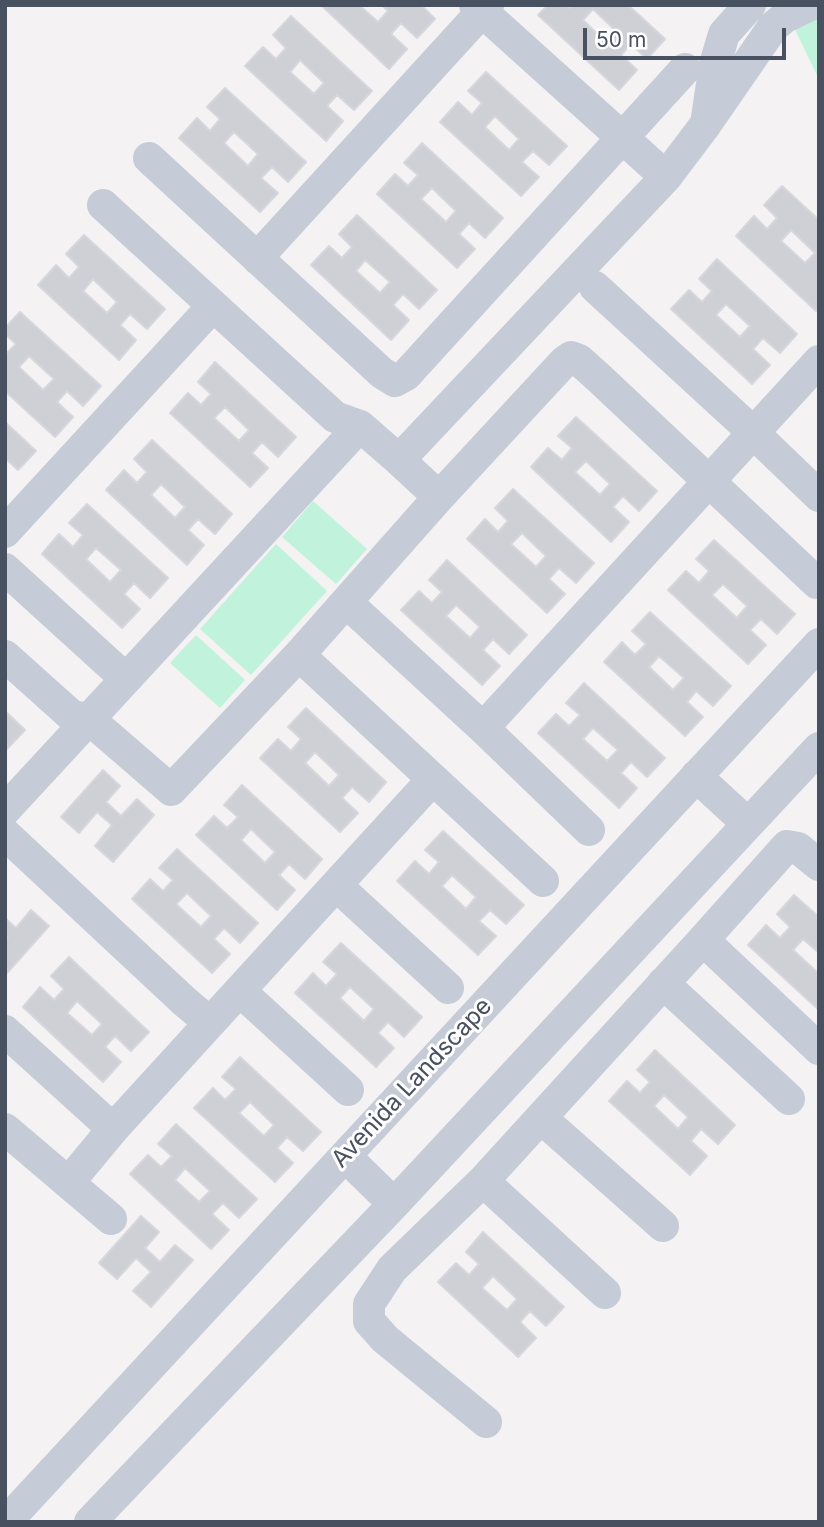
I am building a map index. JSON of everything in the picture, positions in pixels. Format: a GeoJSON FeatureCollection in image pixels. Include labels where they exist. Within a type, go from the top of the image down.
{"type":"FeatureCollection","features":[{"type":"Feature","properties":{"kind":"street"},"geometry":{"type":"LineString","coordinates":[[706,124],[715,64],[724,34],[750,5]]}},
{"type":"Feature","properties":{"kind":"street"},"geometry":{"type":"LineString","coordinates":[[399,460],[666,177],[773,27],[785,17],[810,5]]}},
{"type":"Feature","properties":{"kind":"street"},"geometry":{"type":"LineString","coordinates":[[258,259],[482,7],[666,177]]}},
{"type":"Feature","properties":{"kind":"street"},"geometry":{"type":"LineString","coordinates":[[149,158],[382,373],[395,381],[406,375],[685,69]]}},
{"type":"Feature","properties":{"kind":"street"},"geometry":{"type":"LineString","coordinates":[[103,205],[335,417],[360,426],[439,497]]}},
{"type":"Feature","properties":{"kind":"street"},"geometry":{"type":"LineString","coordinates":[[595,287],[819,496]]}},
{"type":"Feature","properties":{"kind":"street"},"geometry":{"type":"LineString","coordinates":[[5,531],[213,306]]}},
{"type":"Feature","properties":{"kind":"street"},"geometry":{"type":"LineString","coordinates":[[5,656],[72,716],[89,719],[171,790],[299,655],[439,497],[571,357],[579,360],[817,583]]}},
{"type":"Feature","properties":{"kind":"street"},"geometry":{"type":"LineString","coordinates":[[483,728],[819,361]]}},
{"type":"Feature","properties":{"kind":"street"},"geometry":{"type":"LineString","coordinates":[[5,810],[360,426]]}},
{"type":"Feature","properties":{"kind":"street"},"geometry":{"type":"LineString","coordinates":[[5,569],[126,679]]}},
{"type":"Feature","properties":{"kind":"street"},"geometry":{"type":"LineString","coordinates":[[346,602],[589,830]]}},
{"type":"Feature","properties":{"kind":"street","name":"Avenida Landscape"},"geometry":{"type":"LineString","coordinates":[[6,1522],[819,644]]}},
{"type":"Feature","properties":{"kind":"street"},"geometry":{"type":"LineString","coordinates":[[299,655],[543,881]]}},
{"type":"Feature","properties":{"kind":"street"},"geometry":{"type":"LineString","coordinates":[[90,1522],[394,1204],[819,748]]}},
{"type":"Feature","properties":{"kind":"street"},"geometry":{"type":"LineString","coordinates":[[696,776],[748,824]]}},
{"type":"Feature","properties":{"kind":"street"},"geometry":{"type":"LineString","coordinates":[[69,1182],[113,1129],[433,779]]}},
{"type":"Feature","properties":{"kind":"street"},"geometry":{"type":"LineString","coordinates":[[5,834],[210,1023]]}},
{"type":"Feature","properties":{"kind":"street"},"geometry":{"type":"LineString","coordinates":[[486,1422],[385,1339],[369,1321],[369,1304],[392,1269],[513,1149],[786,846],[799,848],[819,865]]}},
{"type":"Feature","properties":{"kind":"street"},"geometry":{"type":"LineString","coordinates":[[337,886],[448,988]]}},
{"type":"Feature","properties":{"kind":"street"},"geometry":{"type":"LineString","coordinates":[[703,940],[819,1049]]}},
{"type":"Feature","properties":{"kind":"street"},"geometry":{"type":"LineString","coordinates":[[611,971],[625,988],[654,993],[789,1099]]}},
{"type":"Feature","properties":{"kind":"street"},"geometry":{"type":"LineString","coordinates":[[240,991],[348,1090]]}},
{"type":"Feature","properties":{"kind":"street"},"geometry":{"type":"LineString","coordinates":[[5,1031],[113,1129]]}},
{"type":"Feature","properties":{"kind":"street"},"geometry":{"type":"LineString","coordinates":[[479,1113],[504,1135],[513,1149]]}},
{"type":"Feature","properties":{"kind":"street"},"geometry":{"type":"LineString","coordinates":[[541,1118],[663,1226]]}},
{"type":"Feature","properties":{"kind":"street"},"geometry":{"type":"LineString","coordinates":[[5,1129],[111,1219]]}},
{"type":"Feature","properties":{"kind":"street"},"geometry":{"type":"LineString","coordinates":[[345,1156],[394,1204]]}},
{"type":"Feature","properties":{"kind":"street"},"geometry":{"type":"LineString","coordinates":[[483,1181],[605,1293]]}},
{"type":"Feature","properties":{"kind":"green space"},"geometry":{"type":"Polygon","coordinates":[[[783,5],[819,5],[819,79],[783,5]]]}},
{"type":"Feature","properties":{"kind":"green space"},"geometry":{"type":"Polygon","coordinates":[[[313,501],[367,549],[336,584],[282,537],[313,501]]]}},
{"type":"Feature","properties":{"kind":"green space"},"geometry":{"type":"Polygon","coordinates":[[[276,544],[327,591],[251,675],[200,629],[276,544]]]}},
{"type":"Feature","properties":{"kind":"green space"},"geometry":{"type":"Polygon","coordinates":[[[196,635],[245,680],[220,708],[170,663],[196,635]]]}},
{"type":"Feature","properties":{"kind":"building"},"geometry":{"type":"Polygon","coordinates":[[[321,5],[359,5],[378,22],[388,11],[382,5],[421,5],[435,19],[417,38],[401,23],[391,34],[407,49],[389,69],[321,5]]]}},
{"type":"Feature","properties":{"kind":"building"},"geometry":{"type":"Polygon","coordinates":[[[548,5],[567,5],[569,8],[572,5],[628,5],[665,39],[647,59],[631,44],[621,55],[637,70],[619,90],[538,15],[548,5]],[[593,9],[583,20],[607,43],[617,32],[593,9]]]}},
{"type":"Feature","properties":{"kind":"building"},"geometry":{"type":"Polygon","coordinates":[[[291,16],[372,91],[354,110],[337,95],[327,106],[343,121],[326,141],[245,66],[263,47],[276,59],[286,48],[273,35],[291,16]],[[300,60],[290,72],[314,94],[324,83],[300,60]]]}},
{"type":"Feature","properties":{"kind":"building"},"geometry":{"type":"Polygon","coordinates":[[[486,72],[567,146],[549,165],[533,151],[522,162],[539,177],[521,196],[440,122],[458,102],[472,115],[482,103],[468,91],[486,72]],[[495,116],[485,127],[509,150],[519,139],[495,116]]]}},
{"type":"Feature","properties":{"kind":"building"},"geometry":{"type":"Polygon","coordinates":[[[225,88],[306,162],[288,182],[272,167],[261,178],[278,193],[260,212],[179,138],[197,118],[210,131],[220,119],[207,107],[225,88]],[[234,132],[224,143],[248,166],[258,154],[234,132]]]}},
{"type":"Feature","properties":{"kind":"building"},"geometry":{"type":"Polygon","coordinates":[[[422,143],[503,218],[485,238],[469,223],[459,234],[475,249],[457,268],[377,194],[395,174],[408,186],[418,175],[404,163],[422,143]],[[432,188],[421,199],[446,222],[456,211],[432,188]]]}},
{"type":"Feature","properties":{"kind":"building"},"geometry":{"type":"Polygon","coordinates":[[[782,186],[819,220],[819,308],[816,311],[736,236],[754,216],[767,229],[777,218],[764,205],[782,186]],[[791,230],[781,241],[805,263],[815,253],[791,230]]]}},
{"type":"Feature","properties":{"kind":"building"},"geometry":{"type":"Polygon","coordinates":[[[357,215],[437,290],[419,309],[403,294],[393,305],[409,320],[391,340],[311,265],[329,246],[342,258],[352,247],[339,234],[357,215]],[[365,260],[356,271],[380,293],[390,282],[365,260]]]}},
{"type":"Feature","properties":{"kind":"building"},"geometry":{"type":"Polygon","coordinates":[[[84,235],[165,309],[147,329],[130,314],[120,325],[136,340],[119,360],[38,285],[56,265],[69,278],[79,267],[66,254],[84,235]],[[93,279],[83,291],[107,313],[117,302],[93,279]]]}},
{"type":"Feature","properties":{"kind":"building"},"geometry":{"type":"Polygon","coordinates":[[[717,259],[797,334],[780,353],[763,338],[753,349],[770,365],[752,384],[671,309],[689,290],[702,302],[712,291],[699,279],[717,259]],[[726,304],[716,315],[740,337],[750,326],[726,304]]]}},
{"type":"Feature","properties":{"kind":"building"},"geometry":{"type":"Polygon","coordinates":[[[20,312],[101,386],[83,406],[67,391],[57,402],[73,417],[55,437],[5,391],[5,355],[16,344],[5,334],[5,328],[20,312]],[[29,356],[19,367],[43,390],[54,379],[29,356]]]}},
{"type":"Feature","properties":{"kind":"building"},"geometry":{"type":"Polygon","coordinates":[[[215,362],[296,437],[278,457],[262,442],[252,453],[268,468],[250,487],[170,413],[188,393],[201,405],[211,394],[198,382],[215,362]],[[225,407],[214,418],[239,441],[249,430],[225,407]]]}},
{"type":"Feature","properties":{"kind":"building"},"geometry":{"type":"Polygon","coordinates":[[[576,417],[657,491],[639,511],[623,496],[613,507],[629,522],[611,542],[531,467],[548,448],[562,460],[572,448],[558,436],[576,417]],[[586,461],[575,472],[600,495],[610,484],[586,461]]]}},
{"type":"Feature","properties":{"kind":"building"},"geometry":{"type":"Polygon","coordinates":[[[5,422],[36,451],[18,470],[5,458],[5,422]]]}},
{"type":"Feature","properties":{"kind":"building"},"geometry":{"type":"Polygon","coordinates":[[[152,440],[232,514],[215,534],[198,519],[188,530],[204,545],[187,565],[106,490],[124,470],[137,483],[147,472],[134,459],[152,440]],[[161,484],[151,495],[175,518],[185,507],[161,484]]]}},
{"type":"Feature","properties":{"kind":"building"},"geometry":{"type":"Polygon","coordinates":[[[513,489],[594,563],[576,583],[559,568],[549,579],[565,594],[547,613],[467,539],[485,519],[498,532],[508,521],[495,508],[513,489]],[[522,533],[511,544],[536,567],[546,556],[522,533]]]}},
{"type":"Feature","properties":{"kind":"building"},"geometry":{"type":"Polygon","coordinates":[[[87,504],[168,578],[150,598],[134,583],[124,594],[140,609],[122,628],[42,554],[59,534],[73,547],[83,535],[69,523],[87,504]],[[96,548],[86,559],[110,582],[121,570],[96,548]]]}},
{"type":"Feature","properties":{"kind":"building"},"geometry":{"type":"Polygon","coordinates":[[[714,540],[795,614],[777,634],[761,619],[750,630],[766,645],[748,664],[668,590],[686,571],[699,583],[709,571],[696,559],[714,540]],[[723,584],[712,595],[737,618],[747,606],[723,584]]]}},
{"type":"Feature","properties":{"kind":"building"},"geometry":{"type":"Polygon","coordinates":[[[447,560],[527,635],[509,654],[493,639],[483,650],[500,666],[482,685],[401,610],[419,591],[432,603],[442,592],[429,580],[447,560]],[[456,605],[446,616],[470,638],[480,627],[456,605]]]}},
{"type":"Feature","properties":{"kind":"building"},"geometry":{"type":"Polygon","coordinates":[[[650,612],[731,686],[713,706],[696,691],[687,702],[703,717],[685,736],[604,662],[622,642],[635,655],[646,644],[632,631],[650,612]],[[659,656],[649,667],[673,690],[684,678],[659,656]]]}},
{"type":"Feature","properties":{"kind":"building"},"geometry":{"type":"Polygon","coordinates":[[[584,683],[665,758],[647,777],[631,762],[621,773],[637,788],[619,808],[538,733],[556,714],[569,726],[580,715],[566,703],[584,683]],[[593,728],[583,739],[607,761],[618,750],[593,728]]]}},
{"type":"Feature","properties":{"kind":"building"},"geometry":{"type":"Polygon","coordinates":[[[306,708],[386,782],[369,802],[352,787],[342,798],[358,813],[340,832],[260,758],[278,739],[291,751],[301,739],[288,727],[306,708]],[[315,752],[305,763],[329,786],[339,775],[315,752]]]}},
{"type":"Feature","properties":{"kind":"building"},"geometry":{"type":"Polygon","coordinates":[[[5,711],[25,730],[7,749],[5,747],[5,711]]]}},
{"type":"Feature","properties":{"kind":"building"},"geometry":{"type":"Polygon","coordinates":[[[103,770],[120,786],[106,802],[121,816],[137,799],[154,815],[113,862],[95,846],[112,825],[97,812],[79,833],[61,817],[103,770]]]}},
{"type":"Feature","properties":{"kind":"building"},"geometry":{"type":"Polygon","coordinates":[[[242,785],[322,859],[305,879],[289,864],[279,875],[295,890],[277,910],[196,835],[214,816],[227,828],[238,817],[224,805],[242,785]],[[251,829],[241,840],[265,863],[275,852],[251,829]]]}},
{"type":"Feature","properties":{"kind":"building"},"geometry":{"type":"Polygon","coordinates":[[[443,831],[524,905],[506,924],[490,910],[479,921],[496,936],[478,955],[397,881],[415,861],[429,874],[439,862],[425,850],[443,831]],[[452,875],[442,886],[466,909],[476,897],[452,875]]]}},
{"type":"Feature","properties":{"kind":"building"},"geometry":{"type":"Polygon","coordinates":[[[177,849],[258,923],[240,943],[224,928],[214,939],[230,954],[212,973],[132,899],[150,879],[163,891],[173,880],[159,868],[177,849]],[[187,893],[176,904],[201,927],[211,916],[187,893]]]}},
{"type":"Feature","properties":{"kind":"building"},"geometry":{"type":"Polygon","coordinates":[[[794,895],[819,917],[819,953],[803,939],[793,950],[819,972],[819,1010],[748,945],[766,925],[780,938],[790,927],[777,914],[794,895]]]}},
{"type":"Feature","properties":{"kind":"building"},"geometry":{"type":"Polygon","coordinates":[[[31,910],[49,926],[7,973],[5,940],[8,937],[5,935],[5,918],[16,928],[31,910]]]}},
{"type":"Feature","properties":{"kind":"building"},"geometry":{"type":"Polygon","coordinates":[[[341,943],[422,1017],[404,1037],[388,1022],[378,1033],[394,1048],[376,1067],[295,993],[313,973],[326,986],[337,974],[323,962],[341,943]],[[350,987],[340,998],[364,1021],[374,1009],[350,987]]]}},
{"type":"Feature","properties":{"kind":"building"},"geometry":{"type":"Polygon","coordinates":[[[69,957],[149,1032],[131,1051],[115,1036],[105,1047],[121,1062],[103,1082],[23,1007],[40,987],[54,1000],[64,989],[51,976],[69,957]],[[77,1001],[67,1013],[92,1035],[102,1024],[77,1001]]]}},
{"type":"Feature","properties":{"kind":"building"},"geometry":{"type":"Polygon","coordinates":[[[655,1050],[735,1125],[718,1144],[701,1129],[691,1141],[707,1156],[690,1175],[609,1101],[627,1081],[640,1093],[650,1082],[637,1070],[655,1050]],[[664,1095],[654,1106],[678,1129],[688,1117],[664,1095]]]}},
{"type":"Feature","properties":{"kind":"building"},"geometry":{"type":"Polygon","coordinates":[[[240,1057],[321,1132],[303,1151],[287,1137],[277,1148],[293,1163],[275,1182],[194,1108],[213,1088],[225,1100],[236,1089],[222,1077],[240,1057]],[[250,1102],[239,1113],[264,1136],[274,1125],[250,1102]]]}},
{"type":"Feature","properties":{"kind":"building"},"geometry":{"type":"Polygon","coordinates":[[[176,1124],[257,1199],[239,1218],[223,1203],[212,1214],[229,1230],[211,1249],[130,1174],[148,1155],[161,1167],[172,1156],[158,1144],[176,1124]],[[185,1168],[175,1180],[199,1202],[210,1191],[185,1168]]]}},
{"type":"Feature","properties":{"kind":"building"},"geometry":{"type":"Polygon","coordinates":[[[141,1216],[159,1232],[145,1248],[160,1262],[175,1245],[193,1260],[151,1307],[133,1291],[151,1272],[136,1258],[117,1279],[99,1263],[141,1216]]]}},
{"type":"Feature","properties":{"kind":"building"},"geometry":{"type":"Polygon","coordinates":[[[483,1232],[564,1307],[546,1326],[530,1311],[520,1322],[536,1338],[518,1357],[438,1282],[456,1263],[469,1275],[479,1264],[466,1252],[483,1232]],[[493,1276],[482,1288],[507,1310],[517,1299],[493,1276]]]}}]}
